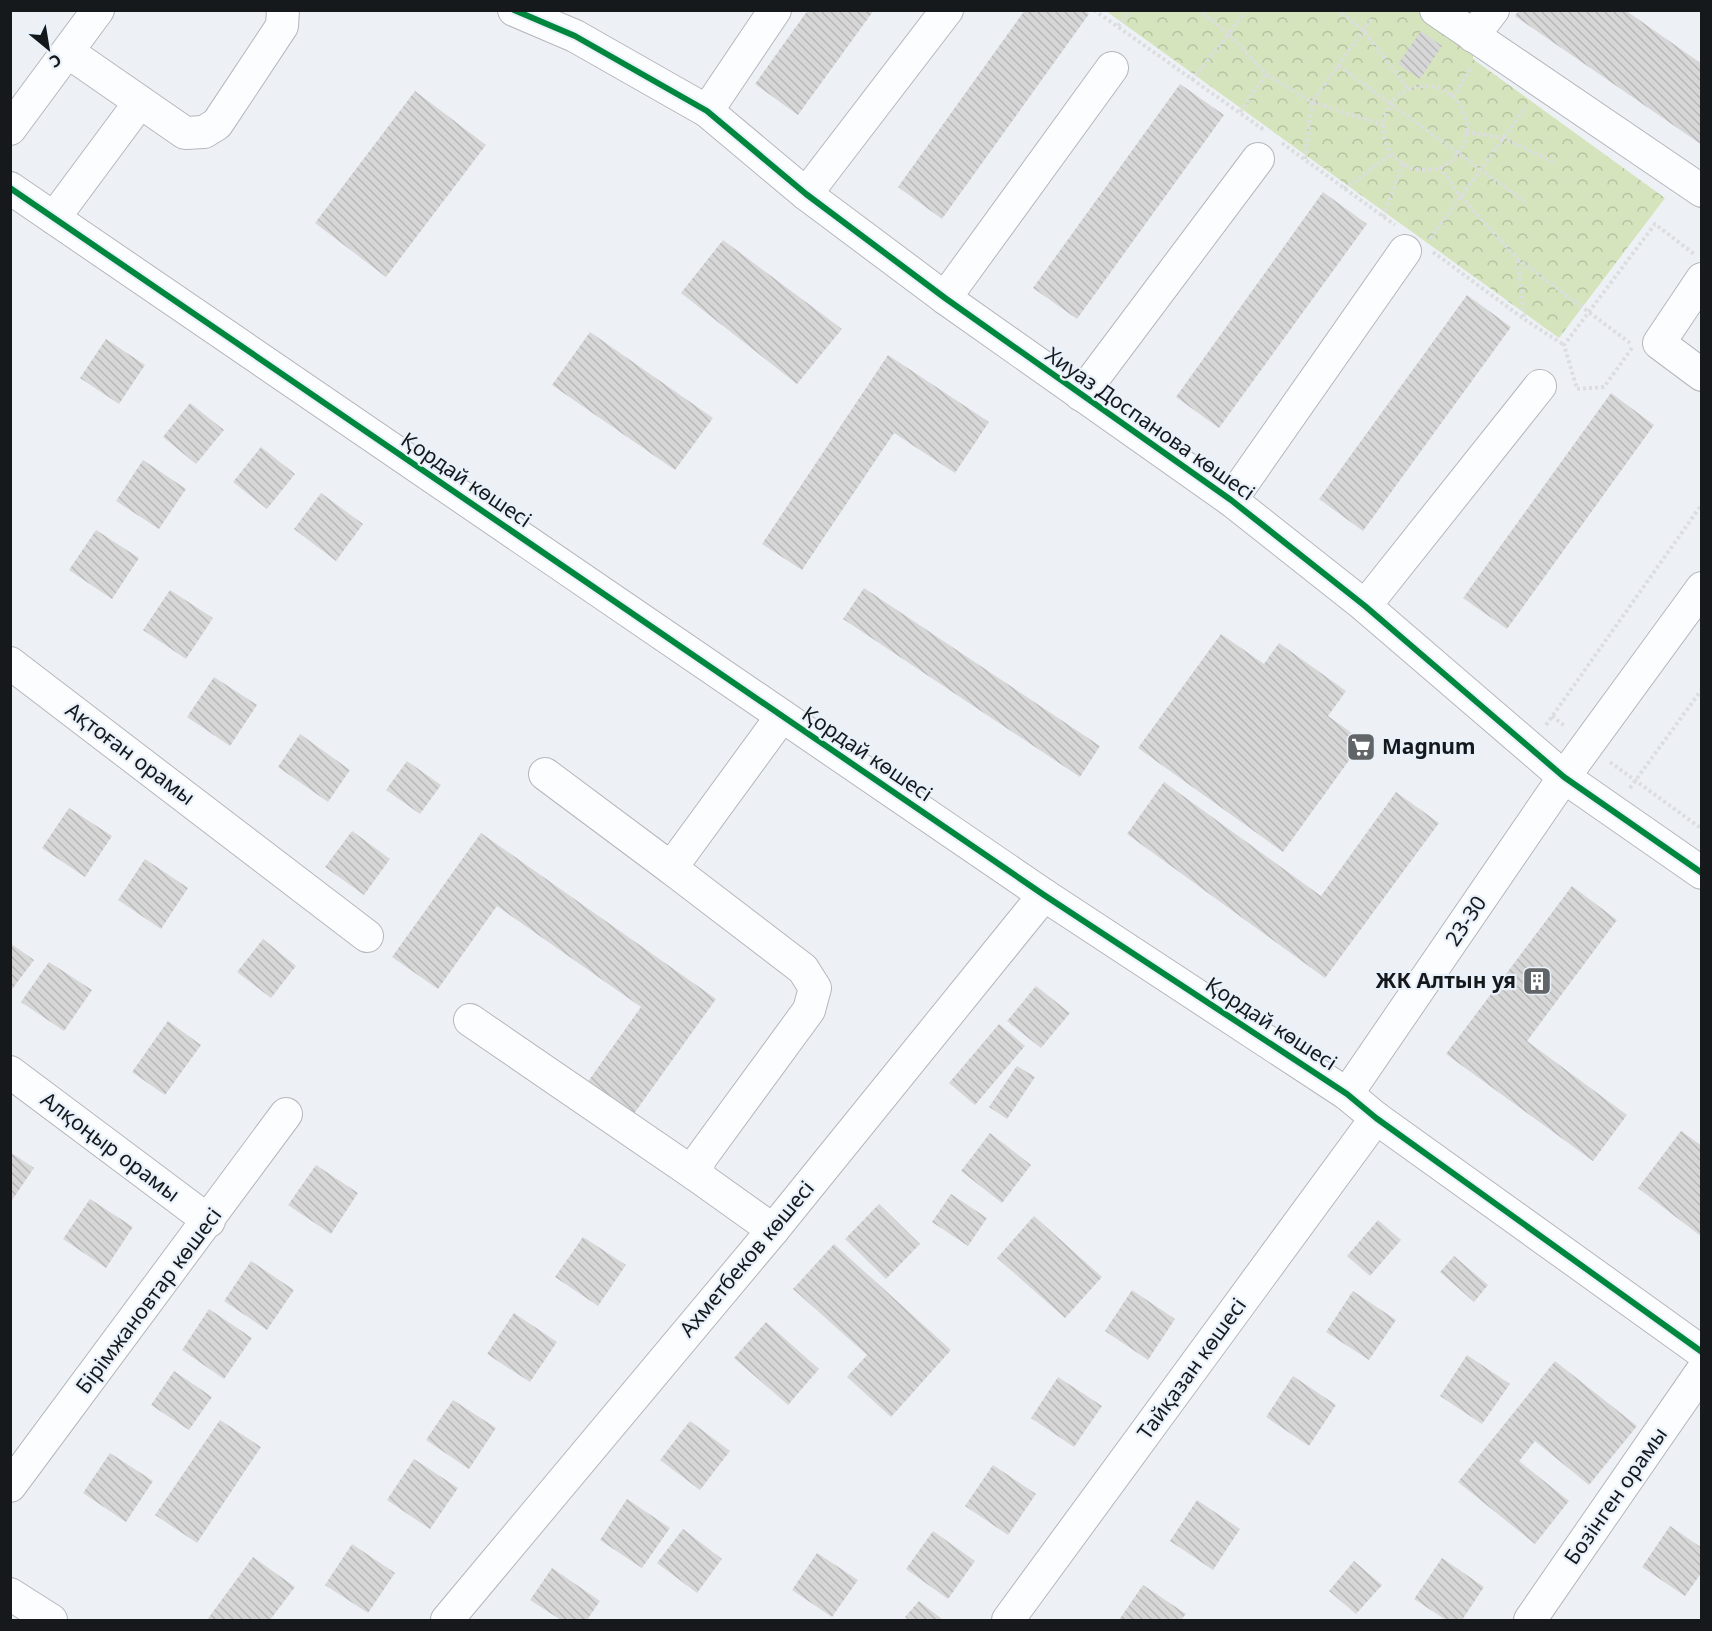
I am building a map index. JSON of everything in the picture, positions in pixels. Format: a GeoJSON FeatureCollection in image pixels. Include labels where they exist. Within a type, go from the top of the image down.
{"type":"FeatureCollection","features":[{"type":"Feature","properties":{"kind":"street"},"geometry":{"type":"LineString","coordinates":[[10,129],[98,10]]}},
{"type":"Feature","properties":{"kind":"street"},"geometry":{"type":"LineString","coordinates":[[68,52],[185,133],[204,132],[217,124],[282,26],[283,10]]}},
{"type":"Feature","properties":{"kind":"street","name":"Хиуаз Доспанова көшесі"},"geometry":{"type":"LineString","coordinates":[[514,10],[575,36],[707,111],[806,194],[945,298],[1231,500],[1365,606],[1564,777],[1701,873]]}},
{"type":"Feature","properties":{"kind":"street"},"geometry":{"type":"LineString","coordinates":[[707,111],[775,10]]}},
{"type":"Feature","properties":{"kind":"street"},"geometry":{"type":"LineString","coordinates":[[806,194],[947,10]]}},
{"type":"Feature","properties":{"kind":"street"},"geometry":{"type":"LineString","coordinates":[[1436,10],[1473,50],[1701,191]]}},
{"type":"Feature","properties":{"kind":"street"},"geometry":{"type":"LineString","coordinates":[[1473,50],[1493,10]]}},
{"type":"Feature","properties":{"kind":"street"},"geometry":{"type":"LineString","coordinates":[[945,298],[1112,68]]}},
{"type":"Feature","properties":{"kind":"street"},"geometry":{"type":"LineString","coordinates":[[54,218],[140,102]]}},
{"type":"Feature","properties":{"kind":"street"},"geometry":{"type":"LineString","coordinates":[[1081,395],[1267,144]]}},
{"type":"Feature","properties":{"kind":"street","name":"Қордай көшесі"},"geometry":{"type":"LineString","coordinates":[[10,188],[1044,895],[1347,1094],[1376,1118],[1701,1352]]}},
{"type":"Feature","properties":{"kind":"street"},"geometry":{"type":"LineString","coordinates":[[1231,500],[1402,240]]}},
{"type":"Feature","properties":{"kind":"street"},"geometry":{"type":"LineString","coordinates":[[1701,279],[1659,343],[1701,375]]}},
{"type":"Feature","properties":{"kind":"street"},"geometry":{"type":"LineString","coordinates":[[1365,606],[1540,386]]}},
{"type":"Feature","properties":{"kind":"street"},"geometry":{"type":"LineString","coordinates":[[1564,777],[1701,588]]}},
{"type":"Feature","properties":{"kind":"street","name":"Ақтоған орамы"},"geometry":{"type":"LineString","coordinates":[[10,663],[367,936]]}},
{"type":"Feature","properties":{"kind":"street"},"geometry":{"type":"LineString","coordinates":[[671,868],[782,716]]}},
{"type":"Feature","properties":{"kind":"street"},"geometry":{"type":"LineString","coordinates":[[545,774],[803,969],[815,988],[809,1010],[700,1159],[696,1175]]}},
{"type":"Feature","properties":{"kind":"street","name":"23-30"},"geometry":{"type":"LineString","coordinates":[[1347,1094],[1564,777]]}},
{"type":"Feature","properties":{"kind":"street","name":"Ахметбеков көшесі"},"geometry":{"type":"LineString","coordinates":[[447,1620],[772,1230],[1044,895]]}},
{"type":"Feature","properties":{"kind":"street"},"geometry":{"type":"LineString","coordinates":[[470,1020],[772,1230]]}},
{"type":"Feature","properties":{"kind":"street","name":"Алқоңыр орамы"},"geometry":{"type":"LineString","coordinates":[[10,1072],[209,1221]]}},
{"type":"Feature","properties":{"kind":"street","name":"Бірімжановтар көшесі"},"geometry":{"type":"LineString","coordinates":[[10,1486],[209,1221],[286,1114]]}},
{"type":"Feature","properties":{"kind":"street","name":"Тайқазан көшесі"},"geometry":{"type":"LineString","coordinates":[[1008,1620],[1376,1118]]}},
{"type":"Feature","properties":{"kind":"street","name":"Бозінген орамы"},"geometry":{"type":"LineString","coordinates":[[1530,1620],[1701,1371]]}},
{"type":"Feature","properties":{"kind":"street"},"geometry":{"type":"LineString","coordinates":[[10,1594],[51,1620]]}},
{"type":"Feature","properties":{"kind":"path"},"geometry":{"type":"LineString","coordinates":[[1118,26],[1131,10]]}},
{"type":"Feature","properties":{"kind":"path"},"geometry":{"type":"LineString","coordinates":[[1199,10],[1229,34],[1266,74],[1312,102],[1383,125]]}},
{"type":"Feature","properties":{"kind":"path"},"geometry":{"type":"LineString","coordinates":[[1192,80],[1246,10]]}},
{"type":"Feature","properties":{"kind":"path"},"geometry":{"type":"LineString","coordinates":[[1337,10],[1363,30],[1409,90]]}},
{"type":"Feature","properties":{"kind":"path"},"geometry":{"type":"LineString","coordinates":[[1097,12],[1240,112],[1267,144],[1305,159],[1383,217],[1402,240]]}},
{"type":"Feature","properties":{"kind":"path"},"geometry":{"type":"LineString","coordinates":[[1305,159],[1312,102],[1373,17]]}},
{"type":"Feature","properties":{"kind":"path"},"geometry":{"type":"LineString","coordinates":[[1453,97],[1473,50]]}},
{"type":"Feature","properties":{"kind":"path"},"geometry":{"type":"LineString","coordinates":[[1339,66],[1525,202]]}},
{"type":"Feature","properties":{"kind":"path"},"geometry":{"type":"LineString","coordinates":[[1240,112],[1266,74]]}},
{"type":"Feature","properties":{"kind":"path"},"geometry":{"type":"LineString","coordinates":[[1432,87],[1453,97],[1465,117],[1466,132],[1458,153],[1440,167],[1425,170],[1403,164],[1392,154],[1385,140],[1383,125],[1391,103],[1409,90],[1432,87]]}},
{"type":"Feature","properties":{"kind":"path"},"geometry":{"type":"LineString","coordinates":[[1440,167],[1460,196],[1518,259],[1634,346],[1604,387],[1577,389],[1564,345],[1524,319],[1425,246],[1460,196],[1527,106]]}},
{"type":"Feature","properties":{"kind":"path"},"geometry":{"type":"LineString","coordinates":[[1466,132],[1503,138],[1556,163]]}},
{"type":"Feature","properties":{"kind":"path"},"geometry":{"type":"LineString","coordinates":[[1343,189],[1392,154]]}},
{"type":"Feature","properties":{"kind":"path"},"geometry":{"type":"LineString","coordinates":[[1383,217],[1403,164]]}},
{"type":"Feature","properties":{"kind":"path"},"geometry":{"type":"LineString","coordinates":[[1564,345],[1655,224],[1701,260]]}},
{"type":"Feature","properties":{"kind":"path"},"geometry":{"type":"LineString","coordinates":[[1518,259],[1524,319]]}},
{"type":"Feature","properties":{"kind":"path"},"geometry":{"type":"LineString","coordinates":[[1530,747],[1701,504]]}},
{"type":"Feature","properties":{"kind":"path"},"geometry":{"type":"LineString","coordinates":[[1615,812],[1701,688]]}},
{"type":"Feature","properties":{"kind":"path"},"geometry":{"type":"LineString","coordinates":[[1552,716],[1634,782],[1701,828]]}},
{"type":"Feature","properties":{"kind":"green space"},"geometry":{"type":"Polygon","coordinates":[[[1106,11],[1439,11],[1473,36],[1473,59],[1665,198],[1559,338],[1106,11]]]}},
{"type":"Feature","properties":{"kind":"building"},"geometry":{"type":"Polygon","coordinates":[[[808,10],[874,10],[798,115],[755,84],[808,10]]]}},
{"type":"Feature","properties":{"kind":"building"},"geometry":{"type":"Polygon","coordinates":[[[1025,10],[1084,10],[1089,14],[942,219],[898,187],[1025,10]]]}},
{"type":"Feature","properties":{"kind":"building"},"geometry":{"type":"Polygon","coordinates":[[[1519,10],[1625,10],[1702,64],[1702,145],[1515,16],[1519,10]]]}},
{"type":"Feature","properties":{"kind":"building"},"geometry":{"type":"Polygon","coordinates":[[[1421,31],[1442,46],[1420,79],[1398,64],[1421,31]]]}},
{"type":"Feature","properties":{"kind":"building"},"geometry":{"type":"Polygon","coordinates":[[[1180,84],[1224,115],[1077,319],[1033,288],[1180,84]]]}},
{"type":"Feature","properties":{"kind":"building"},"geometry":{"type":"Polygon","coordinates":[[[415,91],[486,145],[386,277],[315,223],[415,91]]]}},
{"type":"Feature","properties":{"kind":"building"},"geometry":{"type":"Polygon","coordinates":[[[1323,192],[1367,224],[1219,428],[1176,397],[1323,192]]]}},
{"type":"Feature","properties":{"kind":"building"},"geometry":{"type":"Polygon","coordinates":[[[723,240],[842,329],[797,384],[681,293],[723,240]]]}},
{"type":"Feature","properties":{"kind":"building"},"geometry":{"type":"Polygon","coordinates":[[[1467,295],[1511,327],[1363,531],[1319,499],[1467,295]]]}},
{"type":"Feature","properties":{"kind":"building"},"geometry":{"type":"Polygon","coordinates":[[[590,332],[713,418],[675,470],[552,385],[590,332]]]}},
{"type":"Feature","properties":{"kind":"building"},"geometry":{"type":"Polygon","coordinates":[[[106,339],[145,365],[119,404],[80,378],[106,339]]]}},
{"type":"Feature","properties":{"kind":"building"},"geometry":{"type":"Polygon","coordinates":[[[888,355],[989,422],[955,473],[894,433],[802,570],[762,544],[888,355]]]}},
{"type":"Feature","properties":{"kind":"building"},"geometry":{"type":"Polygon","coordinates":[[[1611,393],[1654,425],[1507,629],[1463,598],[1611,393]]]}},
{"type":"Feature","properties":{"kind":"building"},"geometry":{"type":"Polygon","coordinates":[[[190,403],[224,430],[196,464],[163,437],[190,403]]]}},
{"type":"Feature","properties":{"kind":"building"},"geometry":{"type":"Polygon","coordinates":[[[261,447],[295,474],[267,509],[233,482],[261,447]]]}},
{"type":"Feature","properties":{"kind":"building"},"geometry":{"type":"Polygon","coordinates":[[[143,460],[186,489],[159,529],[116,501],[143,460]]]}},
{"type":"Feature","properties":{"kind":"building"},"geometry":{"type":"Polygon","coordinates":[[[321,493],[363,524],[336,561],[294,529],[321,493]]]}},
{"type":"Feature","properties":{"kind":"building"},"geometry":{"type":"Polygon","coordinates":[[[96,530],[139,558],[112,599],[69,570],[96,530]]]}},
{"type":"Feature","properties":{"kind":"building"},"geometry":{"type":"Polygon","coordinates":[[[864,588],[1100,746],[1080,777],[843,619],[864,588]]]}},
{"type":"Feature","properties":{"kind":"building"},"geometry":{"type":"Polygon","coordinates":[[[170,590],[213,618],[186,659],[143,630],[170,590]]]}},
{"type":"Feature","properties":{"kind":"building"},"geometry":{"type":"Polygon","coordinates":[[[1221,634],[1264,664],[1279,643],[1346,691],[1328,716],[1363,741],[1283,852],[1138,748],[1221,634]]]}},
{"type":"Feature","properties":{"kind":"building"},"geometry":{"type":"Polygon","coordinates":[[[214,677],[257,705],[230,746],[187,717],[214,677]]]}},
{"type":"Feature","properties":{"kind":"building"},"geometry":{"type":"Polygon","coordinates":[[[300,734],[350,770],[328,802],[278,767],[300,734]]]}},
{"type":"Feature","properties":{"kind":"building"},"geometry":{"type":"Polygon","coordinates":[[[407,761],[441,785],[420,814],[386,790],[407,761]]]}},
{"type":"Feature","properties":{"kind":"building"},"geometry":{"type":"Polygon","coordinates":[[[1164,782],[1321,896],[1396,792],[1439,823],[1325,978],[1127,834],[1164,782]]]}},
{"type":"Feature","properties":{"kind":"building"},"geometry":{"type":"Polygon","coordinates":[[[69,808],[112,836],[85,877],[42,848],[69,808]]]}},
{"type":"Feature","properties":{"kind":"building"},"geometry":{"type":"Polygon","coordinates":[[[352,831],[390,859],[364,895],[325,867],[352,831]]]}},
{"type":"Feature","properties":{"kind":"building"},"geometry":{"type":"Polygon","coordinates":[[[481,833],[716,999],[628,1122],[582,1090],[641,1007],[497,906],[438,989],[392,957],[481,833]]]}},
{"type":"Feature","properties":{"kind":"building"},"geometry":{"type":"Polygon","coordinates":[[[145,859],[188,888],[161,929],[118,900],[145,859]]]}},
{"type":"Feature","properties":{"kind":"building","name":"ЖК Алтын уя"},"geometry":{"type":"Polygon","coordinates":[[[1572,886],[1617,920],[1527,1041],[1627,1115],[1593,1161],[1446,1054],[1572,886]]]}},
{"type":"Feature","properties":{"kind":"building"},"geometry":{"type":"Polygon","coordinates":[[[263,939],[296,966],[271,998],[237,972],[263,939]]]}},
{"type":"Feature","properties":{"kind":"building"},"geometry":{"type":"Polygon","coordinates":[[[10,943],[34,960],[10,992],[10,943]]]}},
{"type":"Feature","properties":{"kind":"building"},"geometry":{"type":"Polygon","coordinates":[[[49,962],[92,990],[64,1031],[21,1002],[49,962]]]}},
{"type":"Feature","properties":{"kind":"building"},"geometry":{"type":"Polygon","coordinates":[[[1036,986],[1070,1013],[1041,1048],[1007,1021],[1036,986]]]}},
{"type":"Feature","properties":{"kind":"building"},"geometry":{"type":"Polygon","coordinates":[[[168,1021],[201,1045],[165,1095],[132,1072],[168,1021]]]}},
{"type":"Feature","properties":{"kind":"building"},"geometry":{"type":"Polygon","coordinates":[[[999,1024],[1025,1046],[975,1105],[949,1083],[999,1024]]]}},
{"type":"Feature","properties":{"kind":"building"},"geometry":{"type":"Polygon","coordinates":[[[1017,1066],[1035,1077],[1007,1119],[989,1107],[1017,1066]]]}},
{"type":"Feature","properties":{"kind":"building"},"geometry":{"type":"Polygon","coordinates":[[[1681,1131],[1702,1146],[1702,1237],[1638,1188],[1681,1131]]]}},
{"type":"Feature","properties":{"kind":"building"},"geometry":{"type":"Polygon","coordinates":[[[990,1133],[1031,1165],[1002,1203],[961,1171],[990,1133]]]}},
{"type":"Feature","properties":{"kind":"building"},"geometry":{"type":"Polygon","coordinates":[[[10,1152],[34,1168],[10,1203],[10,1152]]]}},
{"type":"Feature","properties":{"kind":"building"},"geometry":{"type":"Polygon","coordinates":[[[316,1165],[358,1193],[331,1234],[288,1205],[316,1165]]]}},
{"type":"Feature","properties":{"kind":"building"},"geometry":{"type":"Polygon","coordinates":[[[951,1194],[987,1218],[968,1246],[932,1222],[951,1194]]]}},
{"type":"Feature","properties":{"kind":"building"},"geometry":{"type":"Polygon","coordinates":[[[90,1199],[133,1227],[106,1268],[63,1239],[90,1199]]]}},
{"type":"Feature","properties":{"kind":"building"},"geometry":{"type":"Polygon","coordinates":[[[879,1204],[920,1244],[886,1279],[845,1239],[879,1204]]]}},
{"type":"Feature","properties":{"kind":"building"},"geometry":{"type":"Polygon","coordinates":[[[1034,1216],[1102,1277],[1065,1318],[997,1258],[1034,1216]]]}},
{"type":"Feature","properties":{"kind":"building"},"geometry":{"type":"Polygon","coordinates":[[[1378,1220],[1401,1240],[1370,1276],[1347,1256],[1378,1220]]]}},
{"type":"Feature","properties":{"kind":"building"},"geometry":{"type":"Polygon","coordinates":[[[583,1237],[626,1265],[598,1306],[555,1277],[583,1237]]]}},
{"type":"Feature","properties":{"kind":"building"},"geometry":{"type":"Polygon","coordinates":[[[834,1244],[951,1350],[891,1417],[847,1377],[867,1355],[793,1289],[834,1244]]]}},
{"type":"Feature","properties":{"kind":"building"},"geometry":{"type":"Polygon","coordinates":[[[1454,1256],[1488,1285],[1474,1302],[1440,1272],[1454,1256]]]}},
{"type":"Feature","properties":{"kind":"building"},"geometry":{"type":"Polygon","coordinates":[[[251,1261],[294,1290],[267,1330],[224,1301],[251,1261]]]}},
{"type":"Feature","properties":{"kind":"building"},"geometry":{"type":"Polygon","coordinates":[[[1132,1290],[1175,1319],[1148,1360],[1105,1331],[1132,1290]]]}},
{"type":"Feature","properties":{"kind":"building"},"geometry":{"type":"Polygon","coordinates":[[[1353,1291],[1396,1320],[1369,1360],[1326,1332],[1353,1291]]]}},
{"type":"Feature","properties":{"kind":"building"},"geometry":{"type":"Polygon","coordinates":[[[209,1309],[252,1338],[224,1379],[182,1350],[209,1309]]]}},
{"type":"Feature","properties":{"kind":"building"},"geometry":{"type":"Polygon","coordinates":[[[514,1313],[557,1342],[530,1382],[487,1354],[514,1313]]]}},
{"type":"Feature","properties":{"kind":"building"},"geometry":{"type":"Polygon","coordinates":[[[766,1322],[819,1369],[788,1405],[734,1358],[766,1322]]]}},
{"type":"Feature","properties":{"kind":"building"},"geometry":{"type":"Polygon","coordinates":[[[1467,1355],[1510,1384],[1482,1424],[1440,1396],[1467,1355]]]}},
{"type":"Feature","properties":{"kind":"building"},"geometry":{"type":"Polygon","coordinates":[[[1555,1361],[1637,1426],[1589,1485],[1535,1441],[1519,1461],[1569,1501],[1535,1544],[1458,1482],[1555,1361]]]}},
{"type":"Feature","properties":{"kind":"building"},"geometry":{"type":"Polygon","coordinates":[[[174,1371],[212,1397],[189,1430],[151,1405],[174,1371]]]}},
{"type":"Feature","properties":{"kind":"building"},"geometry":{"type":"Polygon","coordinates":[[[1293,1376],[1336,1405],[1309,1446],[1266,1417],[1293,1376]]]}},
{"type":"Feature","properties":{"kind":"building"},"geometry":{"type":"Polygon","coordinates":[[[1058,1377],[1102,1406],[1074,1447],[1031,1418],[1058,1377]]]}},
{"type":"Feature","properties":{"kind":"building"},"geometry":{"type":"Polygon","coordinates":[[[453,1400],[496,1428],[469,1469],[426,1440],[453,1400]]]}},
{"type":"Feature","properties":{"kind":"building"},"geometry":{"type":"Polygon","coordinates":[[[220,1420],[261,1447],[197,1543],[155,1515],[220,1420]]]}},
{"type":"Feature","properties":{"kind":"building"},"geometry":{"type":"Polygon","coordinates":[[[690,1421],[730,1451],[700,1490],[660,1460],[690,1421]]]}},
{"type":"Feature","properties":{"kind":"building"},"geometry":{"type":"Polygon","coordinates":[[[110,1453],[153,1481],[126,1522],[83,1493],[110,1453]]]}},
{"type":"Feature","properties":{"kind":"building"},"geometry":{"type":"Polygon","coordinates":[[[414,1459],[458,1488],[430,1529],[387,1500],[414,1459]]]}},
{"type":"Feature","properties":{"kind":"building"},"geometry":{"type":"Polygon","coordinates":[[[993,1465],[1036,1494],[1008,1535],[965,1506],[993,1465]]]}},
{"type":"Feature","properties":{"kind":"building"},"geometry":{"type":"Polygon","coordinates":[[[627,1499],[670,1528],[642,1568],[600,1540],[627,1499]]]}},
{"type":"Feature","properties":{"kind":"building"},"geometry":{"type":"Polygon","coordinates":[[[1197,1500],[1240,1529],[1213,1570],[1170,1541],[1197,1500]]]}},
{"type":"Feature","properties":{"kind":"building"},"geometry":{"type":"Polygon","coordinates":[[[1670,1526],[1702,1548],[1702,1572],[1685,1596],[1642,1567],[1670,1526]]]}},
{"type":"Feature","properties":{"kind":"building"},"geometry":{"type":"Polygon","coordinates":[[[683,1529],[722,1559],[697,1593],[657,1563],[683,1529]]]}},
{"type":"Feature","properties":{"kind":"building"},"geometry":{"type":"Polygon","coordinates":[[[933,1531],[975,1561],[948,1599],[906,1569],[933,1531]]]}},
{"type":"Feature","properties":{"kind":"building"},"geometry":{"type":"Polygon","coordinates":[[[352,1544],[395,1573],[368,1613],[325,1585],[352,1544]]]}},
{"type":"Feature","properties":{"kind":"building"},"geometry":{"type":"Polygon","coordinates":[[[817,1553],[858,1580],[832,1617],[792,1590],[817,1553]]]}},
{"type":"Feature","properties":{"kind":"building"},"geometry":{"type":"Polygon","coordinates":[[[253,1557],[295,1587],[270,1620],[207,1620],[253,1557]]]}},
{"type":"Feature","properties":{"kind":"building"},"geometry":{"type":"Polygon","coordinates":[[[1442,1558],[1484,1587],[1462,1620],[1446,1620],[1414,1599],[1442,1558]]]}},
{"type":"Feature","properties":{"kind":"building"},"geometry":{"type":"Polygon","coordinates":[[[1354,1561],[1382,1585],[1356,1614],[1329,1591],[1354,1561]]]}},
{"type":"Feature","properties":{"kind":"building"},"geometry":{"type":"Polygon","coordinates":[[[552,1568],[600,1601],[587,1620],[561,1620],[530,1600],[552,1568]]]}},
{"type":"Feature","properties":{"kind":"building"},"geometry":{"type":"Polygon","coordinates":[[[1143,1585],[1186,1614],[1181,1620],[1119,1620],[1143,1585]]]}},
{"type":"Feature","properties":{"kind":"building"},"geometry":{"type":"Polygon","coordinates":[[[919,1601],[943,1620],[909,1620],[905,1617],[919,1601]]]}},
{"type":"Feature","properties":{"kind":"cycle path"},"geometry":{"type":"LineString","coordinates":[[514,10],[575,36],[707,111],[806,194],[945,298],[1231,500],[1365,606],[1564,777],[1702,873]]}},
{"type":"Feature","properties":{"kind":"cycle path"},"geometry":{"type":"LineString","coordinates":[[10,188],[1044,895],[1347,1094],[1376,1118],[1702,1352]]}},
{"type":"Feature","properties":{"kind":"place","name":"Magnum"},"geometry":{"type":"Point","coordinates":[1361,747]}},
{"type":"Feature","properties":{"kind":"place","name":"ЖК Алтын уя"},"geometry":{"type":"Point","coordinates":[1537,981]}}]}
